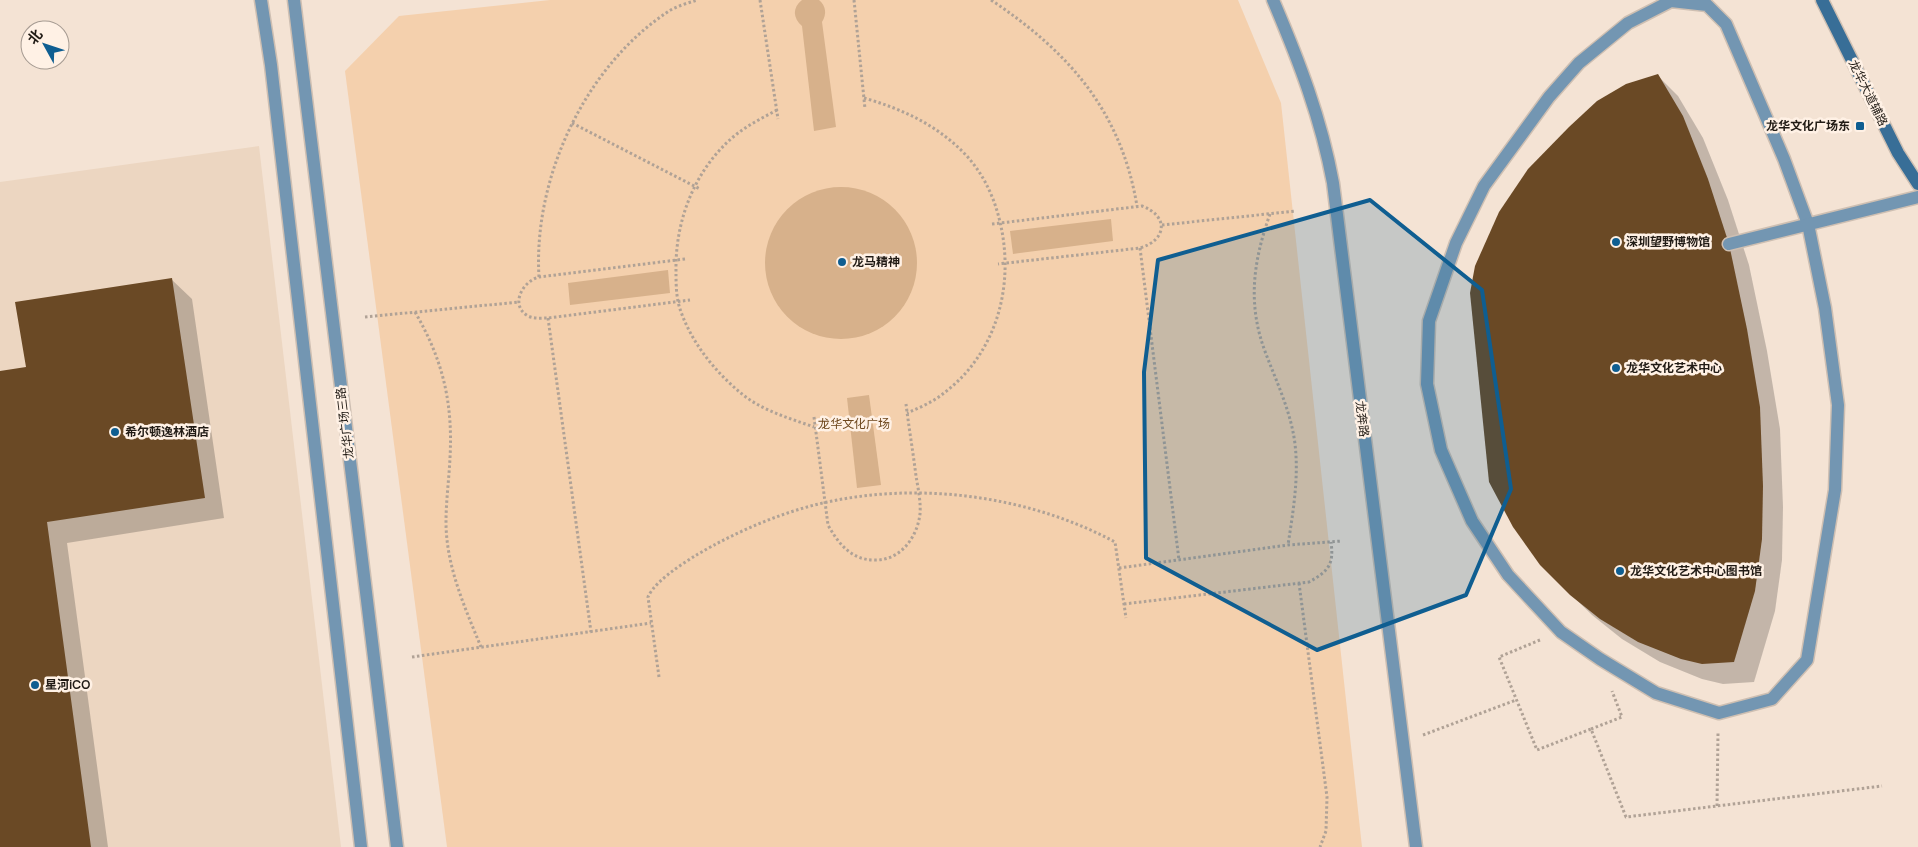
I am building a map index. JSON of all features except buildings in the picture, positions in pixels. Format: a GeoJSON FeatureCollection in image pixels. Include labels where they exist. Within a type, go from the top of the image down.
{"type":"FeatureCollection","features":[{"type":"Feature","properties":{"kind":"main road","name":"龙华大道辅路"},"geometry":{"type":"LineString","coordinates":[[1822,0],[1898,153],[1918,184]]}},
{"type":"Feature","properties":{"kind":"street"},"geometry":{"type":"LineString","coordinates":[[261,0],[271,66],[361,847]]}},
{"type":"Feature","properties":{"kind":"street","name":"龙华广场三路"},"geometry":{"type":"LineString","coordinates":[[294,0],[396,847]]}},
{"type":"Feature","properties":{"kind":"street","name":"龙奔路"},"geometry":{"type":"LineString","coordinates":[[1273,0],[1312,98],[1326,147],[1333,183],[1416,847]]}},
{"type":"Feature","properties":{"kind":"street"},"geometry":{"type":"LineString","coordinates":[[1670,1],[1707,4],[1726,24],[1784,160],[1808,224],[1825,308],[1838,405],[1836,490],[1807,660],[1772,699],[1719,713],[1656,693],[1600,659],[1561,632],[1508,575],[1472,521],[1441,450],[1427,384],[1429,321],[1456,243],[1484,186],[1549,97],[1586,57],[1628,23],[1670,1]]}},
{"type":"Feature","properties":{"kind":"street"},"geometry":{"type":"LineString","coordinates":[[1729,244],[1918,197]]}},
{"type":"Feature","properties":{"kind":"path"},"geometry":{"type":"LineString","coordinates":[[539,277],[539,233],[543,207],[561,147],[572,123],[591,91],[613,63],[642,32],[670,10],[697,0]]}},
{"type":"Feature","properties":{"kind":"path"},"geometry":{"type":"LineString","coordinates":[[760,0],[778,120]]}},
{"type":"Feature","properties":{"kind":"path"},"geometry":{"type":"LineString","coordinates":[[854,0],[865,109]]}},
{"type":"Feature","properties":{"kind":"path"},"geometry":{"type":"LineString","coordinates":[[991,0],[1034,30],[1089,88],[1109,120],[1125,156],[1137,206]]}},
{"type":"Feature","properties":{"kind":"path"},"geometry":{"type":"LineString","coordinates":[[864,98],[894,107],[921,119],[946,136],[965,153],[979,172],[990,192],[1004,241],[1006,276],[1002,302],[993,328],[980,353],[964,374],[944,393],[907,414]]}},
{"type":"Feature","properties":{"kind":"path"},"geometry":{"type":"LineString","coordinates":[[777,110],[756,120],[737,134],[702,172],[694,186],[680,226],[676,260],[679,301],[691,333],[705,356],[721,376],[743,395],[767,410],[814,427]]}},
{"type":"Feature","properties":{"kind":"path"},"geometry":{"type":"LineString","coordinates":[[572,123],[700,189]]}},
{"type":"Feature","properties":{"kind":"path"},"geometry":{"type":"LineString","coordinates":[[992,224],[1142,206],[1155,212],[1162,225],[1159,237],[1155,242],[1140,248],[998,264]]}},
{"type":"Feature","properties":{"kind":"path"},"geometry":{"type":"LineString","coordinates":[[1162,225],[1296,211]]}},
{"type":"Feature","properties":{"kind":"path"},"geometry":{"type":"LineString","coordinates":[[1270,214],[1255,263],[1253,296],[1262,343],[1288,409],[1295,444],[1297,478],[1288,546]]}},
{"type":"Feature","properties":{"kind":"path"},"geometry":{"type":"LineString","coordinates":[[1140,248],[1179,560]]}},
{"type":"Feature","properties":{"kind":"path"},"geometry":{"type":"LineString","coordinates":[[685,259],[539,277],[528,282],[523,287],[519,302],[524,312],[529,316],[548,318],[690,300]]}},
{"type":"Feature","properties":{"kind":"path"},"geometry":{"type":"LineString","coordinates":[[365,317],[519,302]]}},
{"type":"Feature","properties":{"kind":"path"},"geometry":{"type":"LineString","coordinates":[[415,312],[437,355],[446,388],[451,430],[446,523],[449,555],[466,610],[481,646]]}},
{"type":"Feature","properties":{"kind":"path"},"geometry":{"type":"LineString","coordinates":[[548,318],[591,632]]}},
{"type":"Feature","properties":{"kind":"path"},"geometry":{"type":"LineString","coordinates":[[814,416],[828,525],[836,539],[847,551],[860,558],[874,560],[891,557],[906,547],[916,531],[920,513],[906,404]]}},
{"type":"Feature","properties":{"kind":"path"},"geometry":{"type":"LineString","coordinates":[[658,677],[648,597],[650,593],[687,561],[733,535],[798,510],[858,497],[947,494],[1014,505],[1070,520],[1115,542],[1126,618]]}},
{"type":"Feature","properties":{"kind":"path"},"geometry":{"type":"LineString","coordinates":[[1119,568],[1288,546],[1342,541]]}},
{"type":"Feature","properties":{"kind":"path"},"geometry":{"type":"LineString","coordinates":[[1124,604],[1309,582],[1320,576],[1331,565],[1331,542]]}},
{"type":"Feature","properties":{"kind":"path"},"geometry":{"type":"LineString","coordinates":[[1299,583],[1327,796],[1326,831],[1320,847]]}},
{"type":"Feature","properties":{"kind":"path"},"geometry":{"type":"LineString","coordinates":[[412,657],[651,624]]}},
{"type":"Feature","properties":{"kind":"path"},"geometry":{"type":"LineString","coordinates":[[1561,632],[1499,657],[1537,750],[1622,717],[1600,659]]}},
{"type":"Feature","properties":{"kind":"path"},"geometry":{"type":"LineString","coordinates":[[1403,743],[1516,700]]}},
{"type":"Feature","properties":{"kind":"path"},"geometry":{"type":"LineString","coordinates":[[1717,806],[1719,713]]}},
{"type":"Feature","properties":{"kind":"path"},"geometry":{"type":"LineString","coordinates":[[1591,730],[1626,817],[1882,786]]}},
{"type":"Feature","properties":{"kind":"highlighted area"},"geometry":{"type":"Polygon","coordinates":[[[1370,200],[1482,290],[1511,489],[1466,595],[1317,650],[1146,558],[1144,372],[1158,260],[1370,200]]]}},
{"type":"Feature","properties":{"kind":"shaded area"},"geometry":{"type":"Polygon","coordinates":[[[802,0],[819,0],[825,10],[822,22],[836,127],[814,131],[802,26],[795,16],[795,10],[802,0]]]}},
{"type":"Feature","properties":{"kind":"shaded area"},"geometry":{"type":"Polygon","coordinates":[[[259,146],[341,847],[0,847],[0,182],[259,146]]]}},
{"type":"Feature","properties":{"kind":"shaded area"},"geometry":{"type":"Polygon","coordinates":[[[841,187],[856,188],[870,193],[895,209],[911,234],[916,248],[916,278],[911,292],[895,317],[870,333],[856,338],[841,339],[826,338],[812,333],[787,317],[771,292],[766,278],[765,263],[766,248],[771,234],[787,209],[812,193],[826,188],[841,187]]]}},
{"type":"Feature","properties":{"kind":"shaded area"},"geometry":{"type":"Polygon","coordinates":[[[1111,219],[1113,241],[1013,254],[1010,231],[1111,219]]]}},
{"type":"Feature","properties":{"kind":"shaded area"},"geometry":{"type":"Polygon","coordinates":[[[668,270],[670,293],[570,305],[568,283],[668,270]]]}},
{"type":"Feature","properties":{"kind":"shaded area"},"geometry":{"type":"Polygon","coordinates":[[[869,395],[881,485],[857,488],[847,398],[869,395]]]}},
{"type":"Feature","properties":{"kind":"green space","name":"龙华文化广场"},"geometry":{"type":"Polygon","coordinates":[[[550,0],[1238,0],[1281,103],[1362,847],[447,847],[345,71],[399,16],[550,0]]]}},
{"type":"Feature","properties":{"kind":"place","name":"龙华文化广场东"},"geometry":{"type":"Point","coordinates":[1860,126]}},
{"type":"Feature","properties":{"kind":"place","name":"深圳望野博物馆"},"geometry":{"type":"Point","coordinates":[1616,242]}},
{"type":"Feature","properties":{"kind":"place","name":"龙马精神"},"geometry":{"type":"Point","coordinates":[842,262]}},
{"type":"Feature","properties":{"kind":"place","name":"龙华文化艺术中心"},"geometry":{"type":"Point","coordinates":[1616,368]}},
{"type":"Feature","properties":{"kind":"place","name":"希尔顿逸林酒店"},"geometry":{"type":"Point","coordinates":[115,432]}},
{"type":"Feature","properties":{"kind":"place","name":"龙华文化艺术中心图书馆"},"geometry":{"type":"Point","coordinates":[1620,571]}},
{"type":"Feature","properties":{"kind":"place","name":"星河iCO"},"geometry":{"type":"Point","coordinates":[35,685]}}]}
